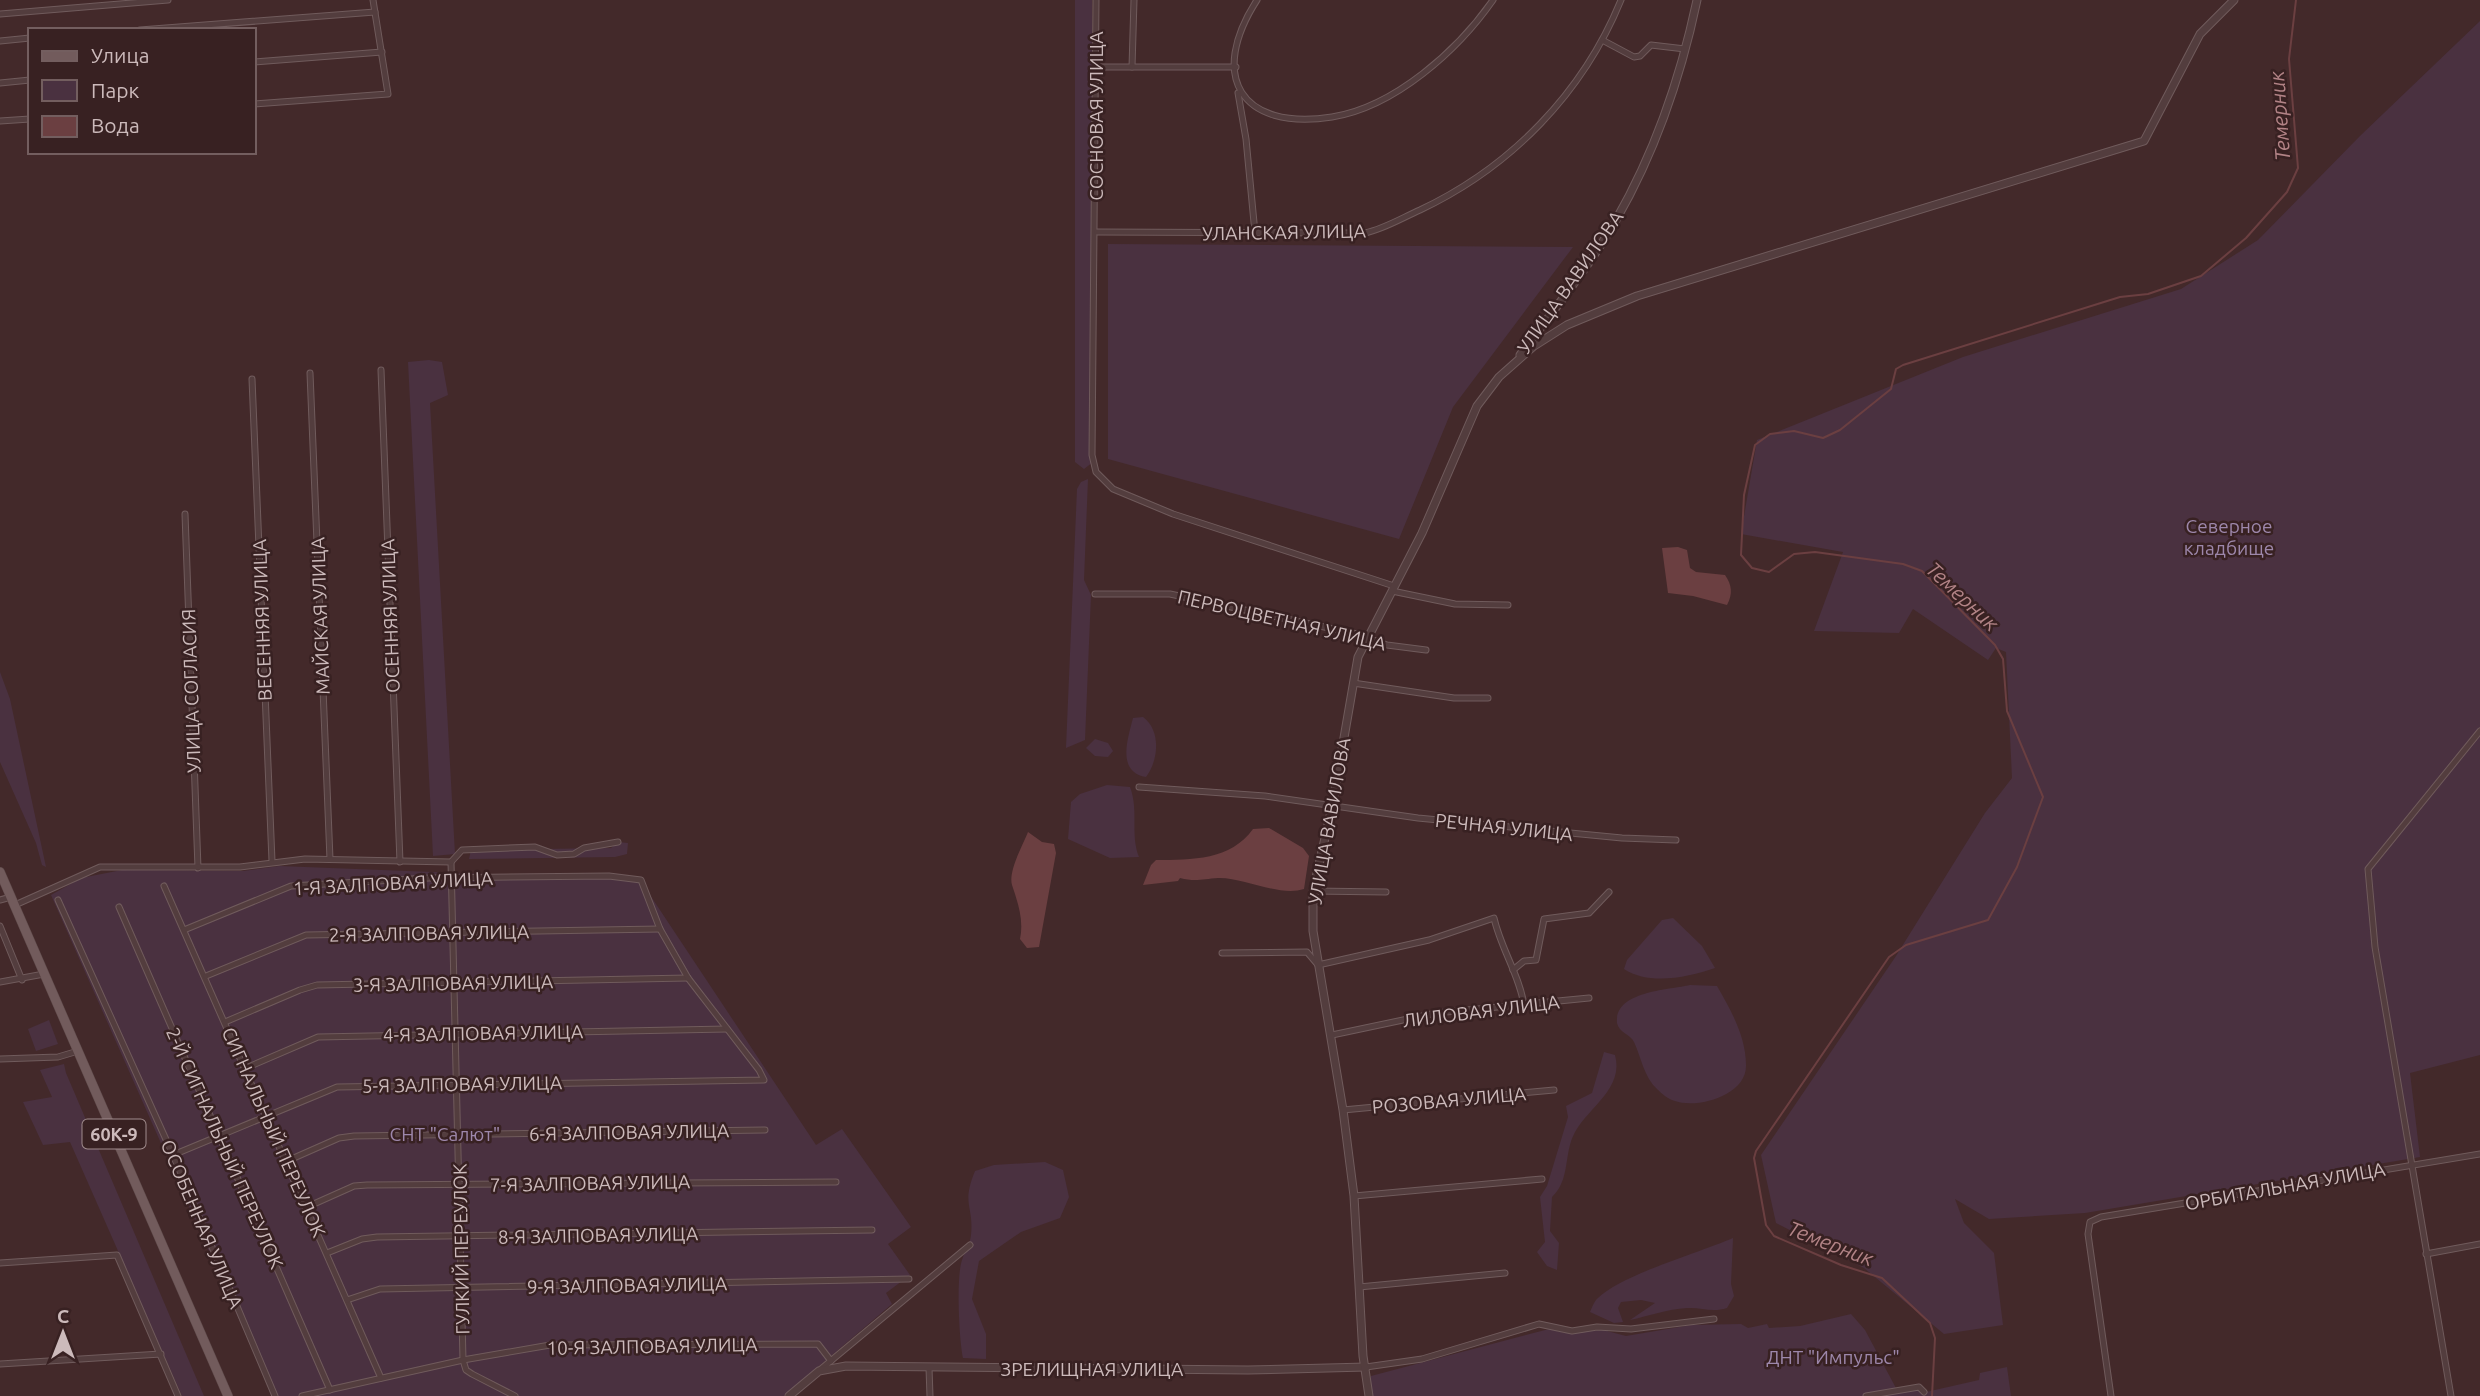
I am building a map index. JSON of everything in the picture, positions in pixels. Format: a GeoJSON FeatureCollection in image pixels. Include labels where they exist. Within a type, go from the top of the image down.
{"type":"FeatureCollection","features":[{"type":"Feature","properties":{"kind":"main road","name":"60К-9"},"geometry":{"type":"LineString","coordinates":[[0,872],[228,1396]]}},
{"type":"Feature","properties":{"kind":"street"},"geometry":{"type":"LineString","coordinates":[[0,13],[168,0]]}},
{"type":"Feature","properties":{"kind":"street"},"geometry":{"type":"LineString","coordinates":[[256,104],[388,94],[373,0]]}},
{"type":"Feature","properties":{"kind":"street","name":"СОСНОВАЯ УЛИЦА"},"geometry":{"type":"LineString","coordinates":[[1096,0],[1097,232],[1092,455],[1099,477],[1113,489],[1173,514],[1393,589]]}},
{"type":"Feature","properties":{"kind":"street"},"geometry":{"type":"LineString","coordinates":[[1132,67],[1134,0]]}},
{"type":"Feature","properties":{"kind":"street"},"geometry":{"type":"LineString","coordinates":[[1255,233],[1236,67],[1241,38],[1257,0]]}},
{"type":"Feature","properties":{"kind":"street"},"geometry":{"type":"LineString","coordinates":[[1236,83],[1250,105],[1264,113],[1298,119],[1343,113],[1390,94],[1423,73],[1458,43],[1493,0]]}},
{"type":"Feature","properties":{"kind":"street","name":"УЛАНСКАЯ УЛИЦА"},"geometry":{"type":"LineString","coordinates":[[1097,232],[1375,231],[1460,191],[1531,134],[1586,71],[1604,41],[1621,0]]}},
{"type":"Feature","properties":{"kind":"street","name":"УЛИЦА ВАВИЛОВА"},"geometry":{"type":"LineString","coordinates":[[1369,1396],[1354,1196],[1332,1035],[1312,931],[1313,891],[1332,807],[1352,682],[1366,639],[1422,533],[1477,406],[1511,366],[1616,220],[1660,127],[1685,49],[1697,0]]}},
{"type":"Feature","properties":{"kind":"street","name":"УЛИЦА ВАВИЛОВА"},"geometry":{"type":"LineString","coordinates":[[1511,366],[1567,325],[1637,296],[2144,141],[2200,34],[2234,0]]}},
{"type":"Feature","properties":{"kind":"street"},"geometry":{"type":"LineString","coordinates":[[167,28],[375,12]]}},
{"type":"Feature","properties":{"kind":"street"},"geometry":{"type":"LineString","coordinates":[[0,40],[28,38]]}},
{"type":"Feature","properties":{"kind":"street"},"geometry":{"type":"LineString","coordinates":[[1604,41],[1634,57],[1651,45],[1685,49]]}},
{"type":"Feature","properties":{"kind":"street"},"geometry":{"type":"LineString","coordinates":[[256,62],[382,52]]}},
{"type":"Feature","properties":{"kind":"street"},"geometry":{"type":"LineString","coordinates":[[1096,67],[1236,67]]}},
{"type":"Feature","properties":{"kind":"street"},"geometry":{"type":"LineString","coordinates":[[0,83],[28,80]]}},
{"type":"Feature","properties":{"kind":"street"},"geometry":{"type":"LineString","coordinates":[[0,121],[28,119]]}},
{"type":"Feature","properties":{"kind":"street","name":"ОСЕННЯЯ УЛИЦА"},"geometry":{"type":"LineString","coordinates":[[381,370],[400,862]]}},
{"type":"Feature","properties":{"kind":"street","name":"МАЙСКАЯ УЛИЦА"},"geometry":{"type":"LineString","coordinates":[[310,373],[330,859]]}},
{"type":"Feature","properties":{"kind":"street","name":"ВЕСЕННЯЯ УЛИЦА"},"geometry":{"type":"LineString","coordinates":[[252,379],[272,861]]}},
{"type":"Feature","properties":{"kind":"street","name":"УЛИЦА СОГЛАСИЯ"},"geometry":{"type":"LineString","coordinates":[[185,514],[198,868]]}},
{"type":"Feature","properties":{"kind":"street"},"geometry":{"type":"LineString","coordinates":[[1393,589],[1455,604],[1508,605]]}},
{"type":"Feature","properties":{"kind":"street","name":"ПЕРВОЦВЕТНАЯ УЛИЦА"},"geometry":{"type":"LineString","coordinates":[[1096,594],[1170,594],[1426,650]]}},
{"type":"Feature","properties":{"kind":"street"},"geometry":{"type":"LineString","coordinates":[[1352,682],[1454,698],[1488,698]]}},
{"type":"Feature","properties":{"kind":"street"},"geometry":{"type":"LineString","coordinates":[[2451,1396],[2375,947],[2368,869],[2480,731]]}},
{"type":"Feature","properties":{"kind":"street","name":"РЕЧНАЯ УЛИЦА"},"geometry":{"type":"LineString","coordinates":[[1139,787],[1265,796],[1332,807],[1596,836],[1676,841]]}},
{"type":"Feature","properties":{"kind":"street"},"geometry":{"type":"LineString","coordinates":[[0,900],[13,901],[100,867],[240,867],[272,861],[330,859],[340,862],[451,862],[462,850],[535,847],[557,855],[574,854],[584,848],[618,842]]}},
{"type":"Feature","properties":{"kind":"street","name":"ГУЛКИЙ ПЕРЕУЛОК"},"geometry":{"type":"LineString","coordinates":[[451,862],[463,1360],[466,1370],[516,1396]]}},
{"type":"Feature","properties":{"kind":"street","name":"1-Я ЗАЛПОВАЯ УЛИЦА"},"geometry":{"type":"LineString","coordinates":[[184,930],[292,886],[452,878],[609,876],[641,880],[648,890],[660,929]]}},
{"type":"Feature","properties":{"kind":"street","name":"СИГНАЛЬНЫЙ ПЕРЕУЛОК"},"geometry":{"type":"LineString","coordinates":[[164,886],[268,1114],[381,1378]]}},
{"type":"Feature","properties":{"kind":"street"},"geometry":{"type":"LineString","coordinates":[[1313,891],[1386,892]]}},
{"type":"Feature","properties":{"kind":"street"},"geometry":{"type":"LineString","coordinates":[[1513,970],[1524,961],[1536,960],[1544,919],[1590,913],[1609,892]]}},
{"type":"Feature","properties":{"kind":"street","name":"ОСОБЕННАЯ УЛИЦА"},"geometry":{"type":"LineString","coordinates":[[58,900],[173,1155],[275,1396]]}},
{"type":"Feature","properties":{"kind":"street","name":"2-Й СИГНАЛЬНЫЙ ПЕРЕУЛОК"},"geometry":{"type":"LineString","coordinates":[[119,907],[330,1391]]}},
{"type":"Feature","properties":{"kind":"street"},"geometry":{"type":"LineString","coordinates":[[1222,953],[1307,952],[1318,965],[1429,940],[1494,918],[1502,950],[1513,970],[1524,1005]]}},
{"type":"Feature","properties":{"kind":"street"},"geometry":{"type":"LineString","coordinates":[[0,926],[22,980]]}},
{"type":"Feature","properties":{"kind":"street"},"geometry":{"type":"LineString","coordinates":[[660,929],[688,978],[727,1028]]}},
{"type":"Feature","properties":{"kind":"street","name":"2-Я ЗАЛПОВАЯ УЛИЦА"},"geometry":{"type":"LineString","coordinates":[[206,976],[306,935],[660,929]]}},
{"type":"Feature","properties":{"kind":"street"},"geometry":{"type":"LineString","coordinates":[[0,982],[44,974]]}},
{"type":"Feature","properties":{"kind":"street","name":"3-Я ЗАЛПОВАЯ УЛИЦА"},"geometry":{"type":"LineString","coordinates":[[225,1022],[317,985],[688,978]]}},
{"type":"Feature","properties":{"kind":"street","name":"ЛИЛОВАЯ УЛИЦА"},"geometry":{"type":"LineString","coordinates":[[1332,1035],[1436,1013],[1589,998]]}},
{"type":"Feature","properties":{"kind":"street","name":"5-Я ЗАЛПОВАЯ УЛИЦА"},"geometry":{"type":"LineString","coordinates":[[173,1155],[337,1087],[764,1080],[760,1070],[727,1028]]}},
{"type":"Feature","properties":{"kind":"street","name":"4-Я ЗАЛПОВАЯ УЛИЦА"},"geometry":{"type":"LineString","coordinates":[[246,1069],[318,1037],[727,1028]]}},
{"type":"Feature","properties":{"kind":"street"},"geometry":{"type":"LineString","coordinates":[[0,1060],[58,1057],[78,1051]]}},
{"type":"Feature","properties":{"kind":"street","name":"РОЗОВАЯ УЛИЦА"},"geometry":{"type":"LineString","coordinates":[[1343,1110],[1554,1090]]}},
{"type":"Feature","properties":{"kind":"street","name":"6-Я ЗАЛПОВАЯ УЛИЦА"},"geometry":{"type":"LineString","coordinates":[[287,1161],[339,1138],[765,1130]]}},
{"type":"Feature","properties":{"kind":"street","name":"ОРБИТАЛЬНАЯ УЛИЦА"},"geometry":{"type":"LineString","coordinates":[[2111,1396],[2088,1234],[2090,1222],[2101,1217],[2480,1154]]}},
{"type":"Feature","properties":{"kind":"street"},"geometry":{"type":"LineString","coordinates":[[1354,1196],[1542,1179]]}},
{"type":"Feature","properties":{"kind":"street","name":"7-Я ЗАЛПОВАЯ УЛИЦА"},"geometry":{"type":"LineString","coordinates":[[307,1207],[354,1186],[836,1182]]}},
{"type":"Feature","properties":{"kind":"street","name":"8-Я ЗАЛПОВАЯ УЛИЦА"},"geometry":{"type":"LineString","coordinates":[[327,1253],[362,1239],[377,1237],[872,1230]]}},
{"type":"Feature","properties":{"kind":"street"},"geometry":{"type":"LineString","coordinates":[[2426,1254],[2480,1244]]}},
{"type":"Feature","properties":{"kind":"street"},"geometry":{"type":"LineString","coordinates":[[789,1396],[970,1245]]}},
{"type":"Feature","properties":{"kind":"street"},"geometry":{"type":"LineString","coordinates":[[0,1263],[117,1255],[178,1396]]}},
{"type":"Feature","properties":{"kind":"street"},"geometry":{"type":"LineString","coordinates":[[1359,1287],[1505,1273]]}},
{"type":"Feature","properties":{"kind":"street","name":"9-Я ЗАЛПОВАЯ УЛИЦА"},"geometry":{"type":"LineString","coordinates":[[347,1300],[371,1289],[909,1279]]}},
{"type":"Feature","properties":{"kind":"street"},"geometry":{"type":"LineString","coordinates":[[1366,1367],[1422,1359],[1539,1324],[1572,1331],[1597,1326],[1631,1329],[1714,1319]]}},
{"type":"Feature","properties":{"kind":"street","name":"10-Я ЗАЛПОВАЯ УЛИЦА"},"geometry":{"type":"LineString","coordinates":[[302,1396],[463,1360],[550,1345],[818,1344],[831,1361]]}},
{"type":"Feature","properties":{"kind":"street"},"geometry":{"type":"LineString","coordinates":[[0,1364],[161,1354]]}},
{"type":"Feature","properties":{"kind":"street","name":"ЗРЕЛИЩНАЯ УЛИЦА"},"geometry":{"type":"LineString","coordinates":[[819,1371],[846,1366],[1366,1367]]}},
{"type":"Feature","properties":{"kind":"street"},"geometry":{"type":"LineString","coordinates":[[929,1367],[930,1396]]}},
{"type":"Feature","properties":{"kind":"street"},"geometry":{"type":"LineString","coordinates":[[1866,1396],[1910,1386],[1919,1387],[1924,1392]]}},
{"type":"Feature","properties":{"kind":"green space"},"geometry":{"type":"Polygon","coordinates":[[[1075,0],[1092,0],[1093,462],[1084,469],[1075,462],[1075,0]]]}},
{"type":"Feature","properties":{"kind":"green space","name":"Северное кладбище"},"geometry":{"type":"Polygon","coordinates":[[[2480,21],[2480,1055],[2410,1073],[2420,1157],[2085,1213],[1989,1219],[1955,1199],[1964,1223],[1994,1253],[2003,1325],[1944,1334],[1864,1268],[1776,1223],[1761,1155],[1896,956],[1985,813],[2012,778],[2006,652],[1996,648],[1988,660],[1913,609],[1899,633],[1814,631],[1843,552],[1741,534],[1757,440],[1963,357],[2181,289],[2258,240],[2360,136],[2480,21]]]}},
{"type":"Feature","properties":{"kind":"green space"},"geometry":{"type":"Polygon","coordinates":[[[1108,244],[1573,247],[1453,407],[1399,539],[1108,459],[1108,244]]]}},
{"type":"Feature","properties":{"kind":"green space"},"geometry":{"type":"Polygon","coordinates":[[[408,362],[442,362],[448,395],[430,403],[455,854],[433,856],[408,362]]]}},
{"type":"Feature","properties":{"kind":"green space"},"geometry":{"type":"Polygon","coordinates":[[[1088,479],[1084,580],[1091,595],[1085,740],[1066,748],[1077,489],[1081,482],[1088,479]]]}},
{"type":"Feature","properties":{"kind":"green space"},"geometry":{"type":"Polygon","coordinates":[[[0,672],[10,699],[46,867],[42,865],[36,843],[0,762],[0,672]]]}},
{"type":"Feature","properties":{"kind":"green space"},"geometry":{"type":"Polygon","coordinates":[[[1143,717],[1153,729],[1156,746],[1154,762],[1146,777],[1131,768],[1126,753],[1133,718],[1143,717]]]}},
{"type":"Feature","properties":{"kind":"green space"},"geometry":{"type":"Polygon","coordinates":[[[1095,739],[1108,743],[1113,751],[1108,757],[1095,756],[1086,748],[1095,739]]]}},
{"type":"Feature","properties":{"kind":"green space"},"geometry":{"type":"Polygon","coordinates":[[[1107,785],[1130,787],[1139,857],[1110,858],[1068,839],[1071,802],[1080,794],[1107,785]]]}},
{"type":"Feature","properties":{"kind":"green space"},"geometry":{"type":"Polygon","coordinates":[[[618,842],[628,843],[627,854],[615,857],[469,859],[471,850],[611,848],[618,842]]]}},
{"type":"Feature","properties":{"kind":"green space","name":"СНТ \"Салют\""},"geometry":{"type":"Polygon","coordinates":[[[279,866],[640,880],[816,1145],[842,1129],[911,1227],[888,1244],[910,1275],[886,1293],[892,1304],[784,1396],[273,1396],[51,895],[81,878],[122,870],[243,871],[279,866]]]}},
{"type":"Feature","properties":{"kind":"green space"},"geometry":{"type":"Polygon","coordinates":[[[1673,918],[1702,946],[1715,968],[1681,977],[1657,979],[1624,969],[1627,960],[1662,920],[1673,918]]]}},
{"type":"Feature","properties":{"kind":"green space"},"geometry":{"type":"Polygon","coordinates":[[[1690,985],[1717,986],[1741,1034],[1746,1065],[1739,1084],[1730,1092],[1696,1103],[1673,1100],[1657,1089],[1646,1073],[1634,1042],[1617,1023],[1618,1012],[1633,998],[1690,985]]]}},
{"type":"Feature","properties":{"kind":"green space"},"geometry":{"type":"Polygon","coordinates":[[[49,1020],[58,1044],[36,1051],[28,1029],[49,1020]]]}},
{"type":"Feature","properties":{"kind":"green space"},"geometry":{"type":"Polygon","coordinates":[[[1604,1052],[1615,1055],[1615,1077],[1604,1096],[1575,1132],[1562,1182],[1552,1197],[1550,1231],[1559,1243],[1557,1270],[1547,1266],[1537,1252],[1545,1242],[1540,1197],[1547,1186],[1568,1117],[1566,1106],[1592,1093],[1604,1052]]]}},
{"type":"Feature","properties":{"kind":"green space"},"geometry":{"type":"Polygon","coordinates":[[[64,1064],[204,1396],[182,1396],[70,1142],[43,1145],[23,1102],[52,1097],[40,1070],[64,1064]]]}},
{"type":"Feature","properties":{"kind":"green space"},"geometry":{"type":"Polygon","coordinates":[[[1045,1162],[1063,1170],[1069,1197],[1060,1218],[1021,1232],[979,1261],[972,1299],[986,1334],[986,1359],[963,1358],[959,1323],[959,1280],[962,1260],[970,1242],[971,1217],[968,1198],[975,1171],[994,1165],[1045,1162]]]}},
{"type":"Feature","properties":{"kind":"green space"},"geometry":{"type":"Polygon","coordinates":[[[1733,1238],[1731,1284],[1734,1296],[1727,1308],[1680,1309],[1630,1320],[1655,1303],[1641,1300],[1621,1302],[1618,1308],[1623,1322],[1614,1323],[1590,1312],[1598,1298],[1625,1281],[1733,1238]]]}},
{"type":"Feature","properties":{"kind":"green space","name":"ДНТ \"Импульс\""},"geometry":{"type":"Polygon","coordinates":[[[1851,1314],[1865,1330],[1897,1390],[1919,1387],[1926,1392],[1979,1380],[1980,1373],[2007,1367],[2011,1396],[1371,1396],[1371,1376],[1549,1329],[1565,1333],[1603,1330],[1626,1336],[1691,1325],[1741,1324],[1748,1328],[1767,1324],[1769,1328],[1800,1326],[1851,1314]]]}},
{"type":"Feature","properties":{"kind":"water"},"geometry":{"type":"Polygon","coordinates":[[[1678,547],[1687,550],[1690,568],[1696,572],[1725,575],[1731,590],[1727,605],[1668,593],[1662,548],[1678,547]]]}},
{"type":"Feature","properties":{"kind":"water"},"geometry":{"type":"Polygon","coordinates":[[[1269,828],[1303,848],[1309,856],[1304,889],[1284,891],[1218,878],[1180,878],[1178,881],[1143,885],[1151,865],[1156,860],[1210,856],[1234,847],[1253,829],[1269,828]]]}},
{"type":"Feature","properties":{"kind":"water"},"geometry":{"type":"Polygon","coordinates":[[[1028,832],[1042,842],[1054,844],[1056,853],[1039,947],[1027,948],[1020,939],[1021,918],[1011,879],[1028,832]]]}},
{"type":"Feature","properties":{"kind":"waterway","name":"Темерник"},"geometry":{"type":"LineString","coordinates":[[1932,1396],[1935,1338],[1930,1323],[1882,1278],[1841,1265],[1774,1236],[1766,1225],[1754,1158],[1756,1151],[1889,957],[1906,945],[1988,920],[2017,867],[2043,797],[2007,711],[2003,659],[1995,645],[1922,571],[1903,564],[1815,552],[1794,554],[1769,572],[1752,568],[1741,555],[1744,495],[1755,445],[1770,434],[1794,431],[1823,438],[1840,430],[1891,389],[1896,369],[1903,365],[2120,297],[2148,294],[2201,276],[2246,238],[2287,192],[2298,168],[2289,59],[2296,0]]}}]}
